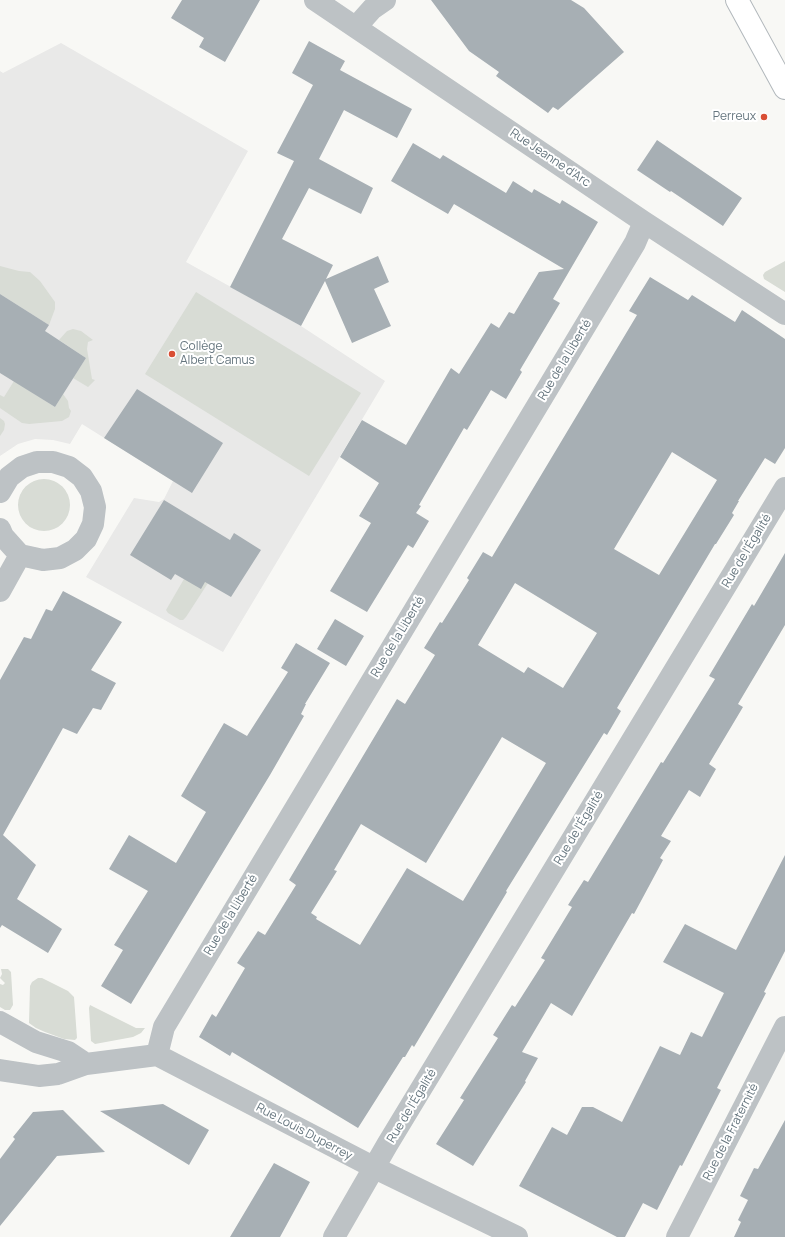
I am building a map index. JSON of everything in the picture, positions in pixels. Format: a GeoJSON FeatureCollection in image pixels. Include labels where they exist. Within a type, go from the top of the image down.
{"type":"FeatureCollection","features":[{"type":"Feature","properties":{"kind":"main road"},"geometry":{"type":"LineString","coordinates":[[737,0],[785,88]]}},
{"type":"Feature","properties":{"kind":"street","name":"Rue Jeanne d'Arc"},"geometry":{"type":"LineString","coordinates":[[316,0],[644,222],[785,314]]}},
{"type":"Feature","properties":{"kind":"street"},"geometry":{"type":"LineString","coordinates":[[356,27],[372,9],[385,0]]}},
{"type":"Feature","properties":{"kind":"street","name":"Rue de la Liberté"},"geometry":{"type":"LineString","coordinates":[[157,1055],[164,1027],[635,243],[644,222]]}},
{"type":"Feature","properties":{"kind":"street"},"geometry":{"type":"LineString","coordinates":[[0,492],[9,477],[22,467],[37,462],[53,462],[69,467],[82,477],[91,491],[95,507],[93,524],[86,539],[75,550],[60,558],[43,560],[20,555],[3,536],[0,529]]}},
{"type":"Feature","properties":{"kind":"street","name":"Rue de l'Égalité"},"geometry":{"type":"LineString","coordinates":[[334,1237],[374,1168],[785,488]]}},
{"type":"Feature","properties":{"kind":"street"},"geometry":{"type":"LineString","coordinates":[[0,591],[20,555]]}},
{"type":"Feature","properties":{"kind":"street","name":"Rue de la Fraternité"},"geometry":{"type":"LineString","coordinates":[[677,1237],[785,1026]]}},
{"type":"Feature","properties":{"kind":"street"},"geometry":{"type":"LineString","coordinates":[[2,1029],[68,1052],[86,1064]]}},
{"type":"Feature","properties":{"kind":"street"},"geometry":{"type":"LineString","coordinates":[[0,1070],[39,1076],[58,1074],[86,1064],[157,1055]]}},
{"type":"Feature","properties":{"kind":"street","name":"Rue Louis Duperrey"},"geometry":{"type":"LineString","coordinates":[[157,1055],[374,1168],[517,1237]]}},
{"type":"Feature","properties":{"kind":"shaded area","name":"Collège Albert Camus"},"geometry":{"type":"Polygon","coordinates":[[[61,43],[248,151],[186,262],[301,326],[385,381],[223,652],[86,577],[134,498],[159,502],[164,499],[173,481],[82,424],[70,444],[53,440],[35,439],[18,444],[0,456],[0,71],[3,73],[61,43]]]}},
{"type":"Feature","properties":{"kind":"shaded area"},"geometry":{"type":"Polygon","coordinates":[[[785,261],[785,292],[764,279],[763,275],[765,272],[785,261]]]}},
{"type":"Feature","properties":{"kind":"shaded area"},"geometry":{"type":"Polygon","coordinates":[[[0,266],[30,272],[40,281],[55,302],[55,309],[49,325],[0,294],[0,266]]]}},
{"type":"Feature","properties":{"kind":"shaded area"},"geometry":{"type":"Polygon","coordinates":[[[196,292],[361,393],[309,476],[145,374],[196,292]]]}},
{"type":"Feature","properties":{"kind":"shaded area"},"geometry":{"type":"Polygon","coordinates":[[[73,329],[81,331],[93,340],[88,342],[87,349],[92,379],[95,380],[88,387],[73,378],[86,358],[59,340],[67,331],[73,329]]]}},
{"type":"Feature","properties":{"kind":"shaded area"},"geometry":{"type":"Polygon","coordinates":[[[14,381],[55,407],[63,394],[68,401],[71,411],[69,417],[62,421],[29,424],[22,423],[0,408],[0,395],[4,397],[14,381]]]}},
{"type":"Feature","properties":{"kind":"shaded area"},"geometry":{"type":"Polygon","coordinates":[[[0,418],[5,424],[4,430],[0,436],[0,418]]]}},
{"type":"Feature","properties":{"kind":"shaded area"},"geometry":{"type":"Polygon","coordinates":[[[39,479],[49,479],[58,483],[66,491],[70,500],[70,510],[66,519],[58,527],[49,531],[39,531],[30,527],[22,519],[18,510],[18,500],[22,491],[30,483],[39,479]]]}},
{"type":"Feature","properties":{"kind":"shaded area"},"geometry":{"type":"Polygon","coordinates":[[[184,579],[208,583],[186,617],[183,620],[180,620],[168,613],[166,610],[184,579]]]}},
{"type":"Feature","properties":{"kind":"shaded area"},"geometry":{"type":"Polygon","coordinates":[[[1,969],[8,969],[11,972],[13,1005],[10,1010],[5,1010],[0,1007],[0,984],[3,985],[5,983],[0,978],[2,974],[1,969]]]}},
{"type":"Feature","properties":{"kind":"shaded area"},"geometry":{"type":"Polygon","coordinates":[[[38,978],[42,978],[68,991],[74,997],[77,1038],[75,1040],[64,1039],[45,1032],[29,1023],[30,986],[32,982],[38,978]]]}},
{"type":"Feature","properties":{"kind":"shaded area"},"geometry":{"type":"Polygon","coordinates":[[[90,1005],[136,1028],[145,1028],[141,1033],[133,1037],[95,1044],[91,1041],[90,1005]]]}},
{"type":"Feature","properties":{"kind":"building"},"geometry":{"type":"Polygon","coordinates":[[[182,0],[260,0],[225,62],[199,47],[204,38],[171,18],[182,0]]]}},
{"type":"Feature","properties":{"kind":"building"},"geometry":{"type":"Polygon","coordinates":[[[431,0],[571,0],[584,8],[624,52],[558,110],[553,107],[548,113],[496,76],[499,72],[469,51],[431,0]]]}},
{"type":"Feature","properties":{"kind":"building"},"geometry":{"type":"Polygon","coordinates":[[[309,41],[345,61],[340,70],[412,109],[397,138],[344,110],[319,159],[373,188],[361,214],[309,188],[282,239],[333,265],[326,279],[378,256],[389,282],[374,289],[391,326],[352,343],[325,281],[301,326],[230,287],[294,161],[277,153],[313,85],[292,73],[309,41]]]}},
{"type":"Feature","properties":{"kind":"building"},"geometry":{"type":"Polygon","coordinates":[[[657,140],[742,198],[723,226],[637,170],[657,140]]]}},
{"type":"Feature","properties":{"kind":"building"},"geometry":{"type":"Polygon","coordinates":[[[413,143],[440,159],[443,155],[506,193],[513,181],[532,193],[534,189],[560,204],[562,200],[598,222],[553,299],[560,303],[520,370],[522,372],[506,399],[491,390],[467,430],[464,428],[419,505],[421,506],[416,513],[429,521],[413,548],[408,545],[367,612],[330,591],[371,523],[359,516],[379,483],[340,457],[362,420],[406,445],[451,368],[459,374],[491,323],[499,328],[509,312],[514,314],[539,272],[564,269],[454,204],[448,214],[391,181],[413,143]]]}},
{"type":"Feature","properties":{"kind":"building"},"geometry":{"type":"Polygon","coordinates":[[[650,277],[688,300],[692,295],[735,322],[742,310],[785,339],[785,448],[775,464],[765,458],[738,501],[732,513],[734,515],[715,544],[617,708],[621,711],[607,735],[604,733],[506,891],[507,892],[414,1047],[412,1045],[405,1057],[403,1057],[358,1128],[232,1052],[230,1056],[199,1037],[212,1014],[216,1017],[245,968],[237,963],[258,931],[265,935],[296,885],[289,880],[397,699],[405,704],[435,655],[424,648],[440,622],[442,623],[469,580],[467,578],[483,552],[492,557],[637,315],[629,311],[650,277]],[[672,452],[614,549],[659,575],[717,480],[672,452]],[[515,583],[478,645],[524,673],[528,667],[563,688],[597,633],[515,583]],[[502,737],[426,863],[361,824],[334,870],[337,871],[311,913],[317,917],[316,919],[360,945],[407,868],[463,901],[546,763],[502,737]]]}},
{"type":"Feature","properties":{"kind":"building"},"geometry":{"type":"Polygon","coordinates":[[[0,294],[49,325],[45,331],[86,358],[55,407],[0,373],[0,294]]]}},
{"type":"Feature","properties":{"kind":"building"},"geometry":{"type":"Polygon","coordinates":[[[137,389],[223,443],[192,493],[104,438],[137,389]]]}},
{"type":"Feature","properties":{"kind":"building"},"geometry":{"type":"Polygon","coordinates":[[[164,500],[230,540],[234,533],[261,550],[231,597],[205,582],[201,589],[175,574],[171,580],[130,555],[164,500]]]}},
{"type":"Feature","properties":{"kind":"building"},"geometry":{"type":"Polygon","coordinates":[[[785,553],[785,625],[738,704],[743,707],[709,764],[716,769],[700,797],[689,790],[661,836],[671,841],[660,858],[663,860],[634,914],[632,913],[572,1016],[551,1003],[522,1052],[538,1058],[525,1081],[526,1082],[473,1166],[436,1144],[464,1100],[460,1098],[498,1038],[493,1035],[512,1005],[515,1007],[545,960],[541,958],[572,907],[568,905],[584,880],[588,882],[661,762],[663,763],[715,679],[709,676],[752,604],[754,606],[785,553]]]}},
{"type":"Feature","properties":{"kind":"building"},"geometry":{"type":"Polygon","coordinates":[[[63,591],[122,622],[91,670],[116,683],[101,710],[93,708],[77,734],[63,728],[3,835],[36,865],[17,899],[62,929],[48,953],[2,925],[0,928],[0,680],[24,637],[31,639],[46,609],[52,611],[63,591]]]}},
{"type":"Feature","properties":{"kind":"building"},"geometry":{"type":"Polygon","coordinates":[[[335,619],[364,636],[346,666],[317,649],[335,619]]]}},
{"type":"Feature","properties":{"kind":"building"},"geometry":{"type":"Polygon","coordinates":[[[296,643],[330,663],[305,704],[301,714],[304,716],[270,775],[131,1004],[101,986],[123,950],[114,945],[148,891],[109,869],[129,835],[176,863],[206,812],[181,796],[224,723],[247,736],[288,672],[281,668],[296,643]]]}},
{"type":"Feature","properties":{"kind":"building"},"geometry":{"type":"Polygon","coordinates":[[[785,855],[785,951],[764,992],[766,993],[717,1088],[721,1090],[682,1166],[680,1165],[657,1210],[643,1203],[625,1237],[617,1237],[519,1186],[552,1127],[567,1135],[582,1107],[593,1107],[622,1122],[660,1046],[680,1055],[691,1032],[702,1037],[724,993],[663,962],[685,924],[736,950],[785,855]]]}},
{"type":"Feature","properties":{"kind":"building"},"geometry":{"type":"Polygon","coordinates":[[[163,1104],[209,1130],[189,1165],[100,1111],[163,1104]]]}},
{"type":"Feature","properties":{"kind":"building"},"geometry":{"type":"Polygon","coordinates":[[[63,1110],[105,1152],[57,1156],[0,1226],[0,1159],[15,1139],[13,1137],[33,1112],[63,1110]]]}},
{"type":"Feature","properties":{"kind":"building"},"geometry":{"type":"Polygon","coordinates":[[[785,1120],[785,1237],[734,1237],[741,1222],[738,1220],[748,1200],[740,1196],[754,1168],[758,1169],[785,1120]]]}},
{"type":"Feature","properties":{"kind":"building"},"geometry":{"type":"Polygon","coordinates":[[[274,1163],[310,1182],[280,1237],[230,1237],[274,1163]]]}},
{"type":"Feature","properties":{"kind":"place","name":"Perreux"},"geometry":{"type":"Point","coordinates":[764,117]}},
{"type":"Feature","properties":{"kind":"place","name":"Collège Albert Camus"},"geometry":{"type":"Point","coordinates":[172,354]}}]}
